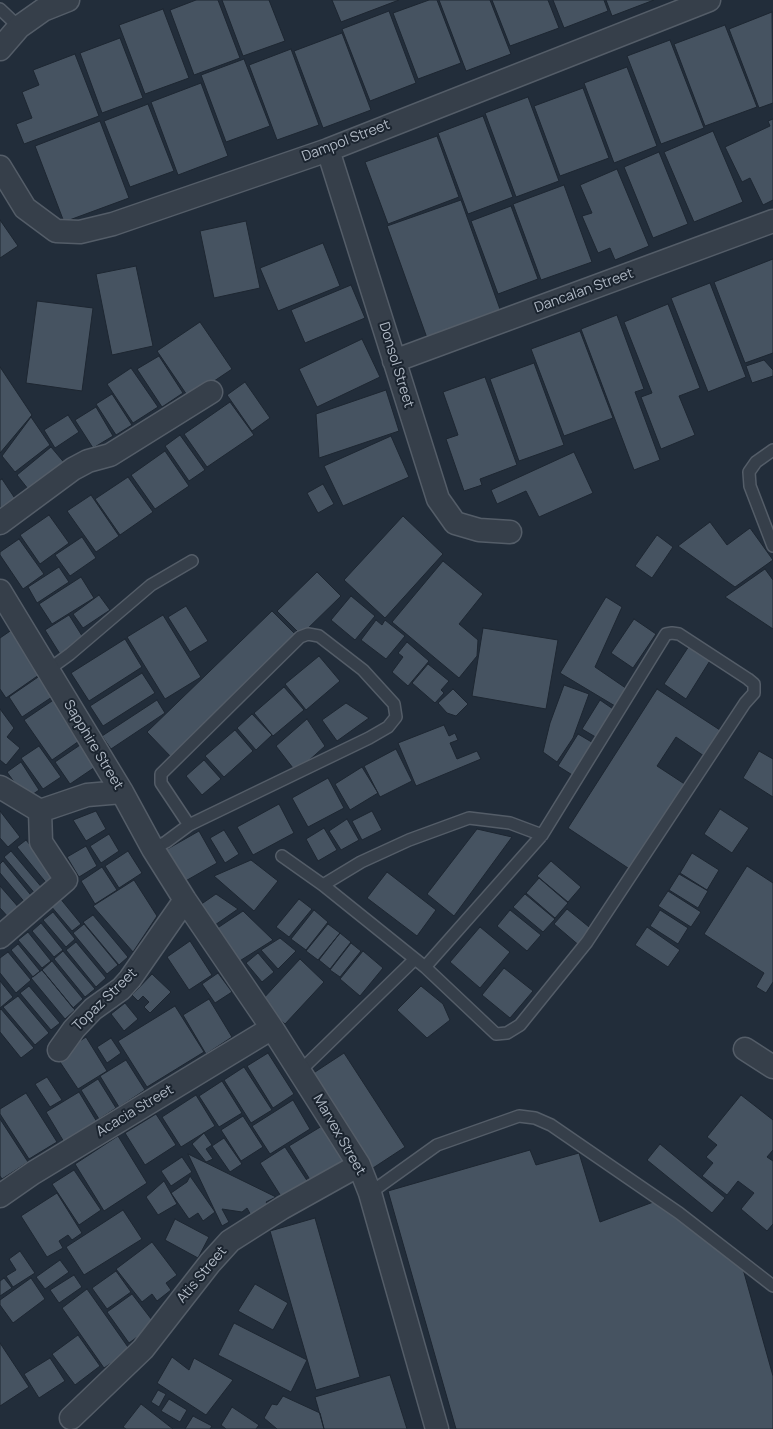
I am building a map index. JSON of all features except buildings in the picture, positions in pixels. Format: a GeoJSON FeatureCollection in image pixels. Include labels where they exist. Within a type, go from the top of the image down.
{"type":"FeatureCollection","features":[{"type":"Feature","properties":{"kind":"street"},"geometry":{"type":"LineString","coordinates":[[0,48],[19,27],[43,10],[68,0]]}},
{"type":"Feature","properties":{"kind":"street","name":"Dampol Street"},"geometry":{"type":"LineString","coordinates":[[1,168],[25,208],[56,232],[80,232],[113,224],[328,150],[709,0]]}},
{"type":"Feature","properties":{"kind":"street","name":"Donsol Street"},"geometry":{"type":"LineString","coordinates":[[328,150],[438,499],[455,523],[479,530],[510,532]]}},
{"type":"Feature","properties":{"kind":"street","name":"Dancalan Street"},"geometry":{"type":"LineString","coordinates":[[394,361],[773,221]]}},
{"type":"Feature","properties":{"kind":"street"},"geometry":{"type":"LineString","coordinates":[[0,524],[73,469],[88,461],[110,455],[211,392]]}},
{"type":"Feature","properties":{"kind":"street","name":"Sapphire Street"},"geometry":{"type":"LineString","coordinates":[[0,592],[122,792],[153,849],[185,900]]}},
{"type":"Feature","properties":{"kind":"street"},"geometry":{"type":"LineString","coordinates":[[0,787],[40,811],[87,795],[122,792]]}},
{"type":"Feature","properties":{"kind":"street"},"geometry":{"type":"LineString","coordinates":[[0,937],[66,880],[41,842],[40,811]]}},
{"type":"Feature","properties":{"kind":"street","name":"Marvex Street"},"geometry":{"type":"LineString","coordinates":[[185,900],[272,1028],[359,1165],[370,1193],[437,1429]]}},
{"type":"Feature","properties":{"kind":"street","name":"Topaz Street"},"geometry":{"type":"LineString","coordinates":[[59,1050],[74,1029],[94,1009],[121,989],[130,979],[185,900]]}},
{"type":"Feature","properties":{"kind":"street","name":"Acacia Street"},"geometry":{"type":"LineString","coordinates":[[0,1196],[33,1173],[272,1028]]}},
{"type":"Feature","properties":{"kind":"street"},"geometry":{"type":"LineString","coordinates":[[745,1049],[773,1067]]}},
{"type":"Feature","properties":{"kind":"street","name":"Atis Street"},"geometry":{"type":"LineString","coordinates":[[71,1418],[143,1349],[210,1263],[230,1242],[282,1208],[359,1165]]}},
{"type":"Feature","properties":{"kind":"lane"},"geometry":{"type":"LineString","coordinates":[[0,9],[19,27]]}},
{"type":"Feature","properties":{"kind":"lane"},"geometry":{"type":"LineString","coordinates":[[773,450],[756,462],[748,472],[750,486],[773,546]]}},
{"type":"Feature","properties":{"kind":"lane"},"geometry":{"type":"LineString","coordinates":[[48,670],[70,654],[151,585],[192,561]]}},
{"type":"Feature","properties":{"kind":"lane"},"geometry":{"type":"LineString","coordinates":[[153,849],[189,825],[388,727],[393,722],[396,711],[394,704],[362,670],[318,636],[308,634],[300,637],[161,774],[161,783],[189,825]]}},
{"type":"Feature","properties":{"kind":"lane"},"geometry":{"type":"LineString","coordinates":[[282,856],[323,885],[425,967],[496,1034],[507,1033],[520,1025],[587,942],[745,703],[754,693],[754,684],[679,634],[666,634],[542,835],[425,967]]}},
{"type":"Feature","properties":{"kind":"lane"},"geometry":{"type":"LineString","coordinates":[[323,885],[361,862],[409,840],[469,818],[510,824],[542,835]]}},
{"type":"Feature","properties":{"kind":"lane"},"geometry":{"type":"LineString","coordinates":[[300,1071],[414,959]]}},
{"type":"Feature","properties":{"kind":"lane"},"geometry":{"type":"LineString","coordinates":[[370,1193],[437,1145],[519,1116],[536,1118],[550,1125],[679,1213],[773,1286]]}}]}
